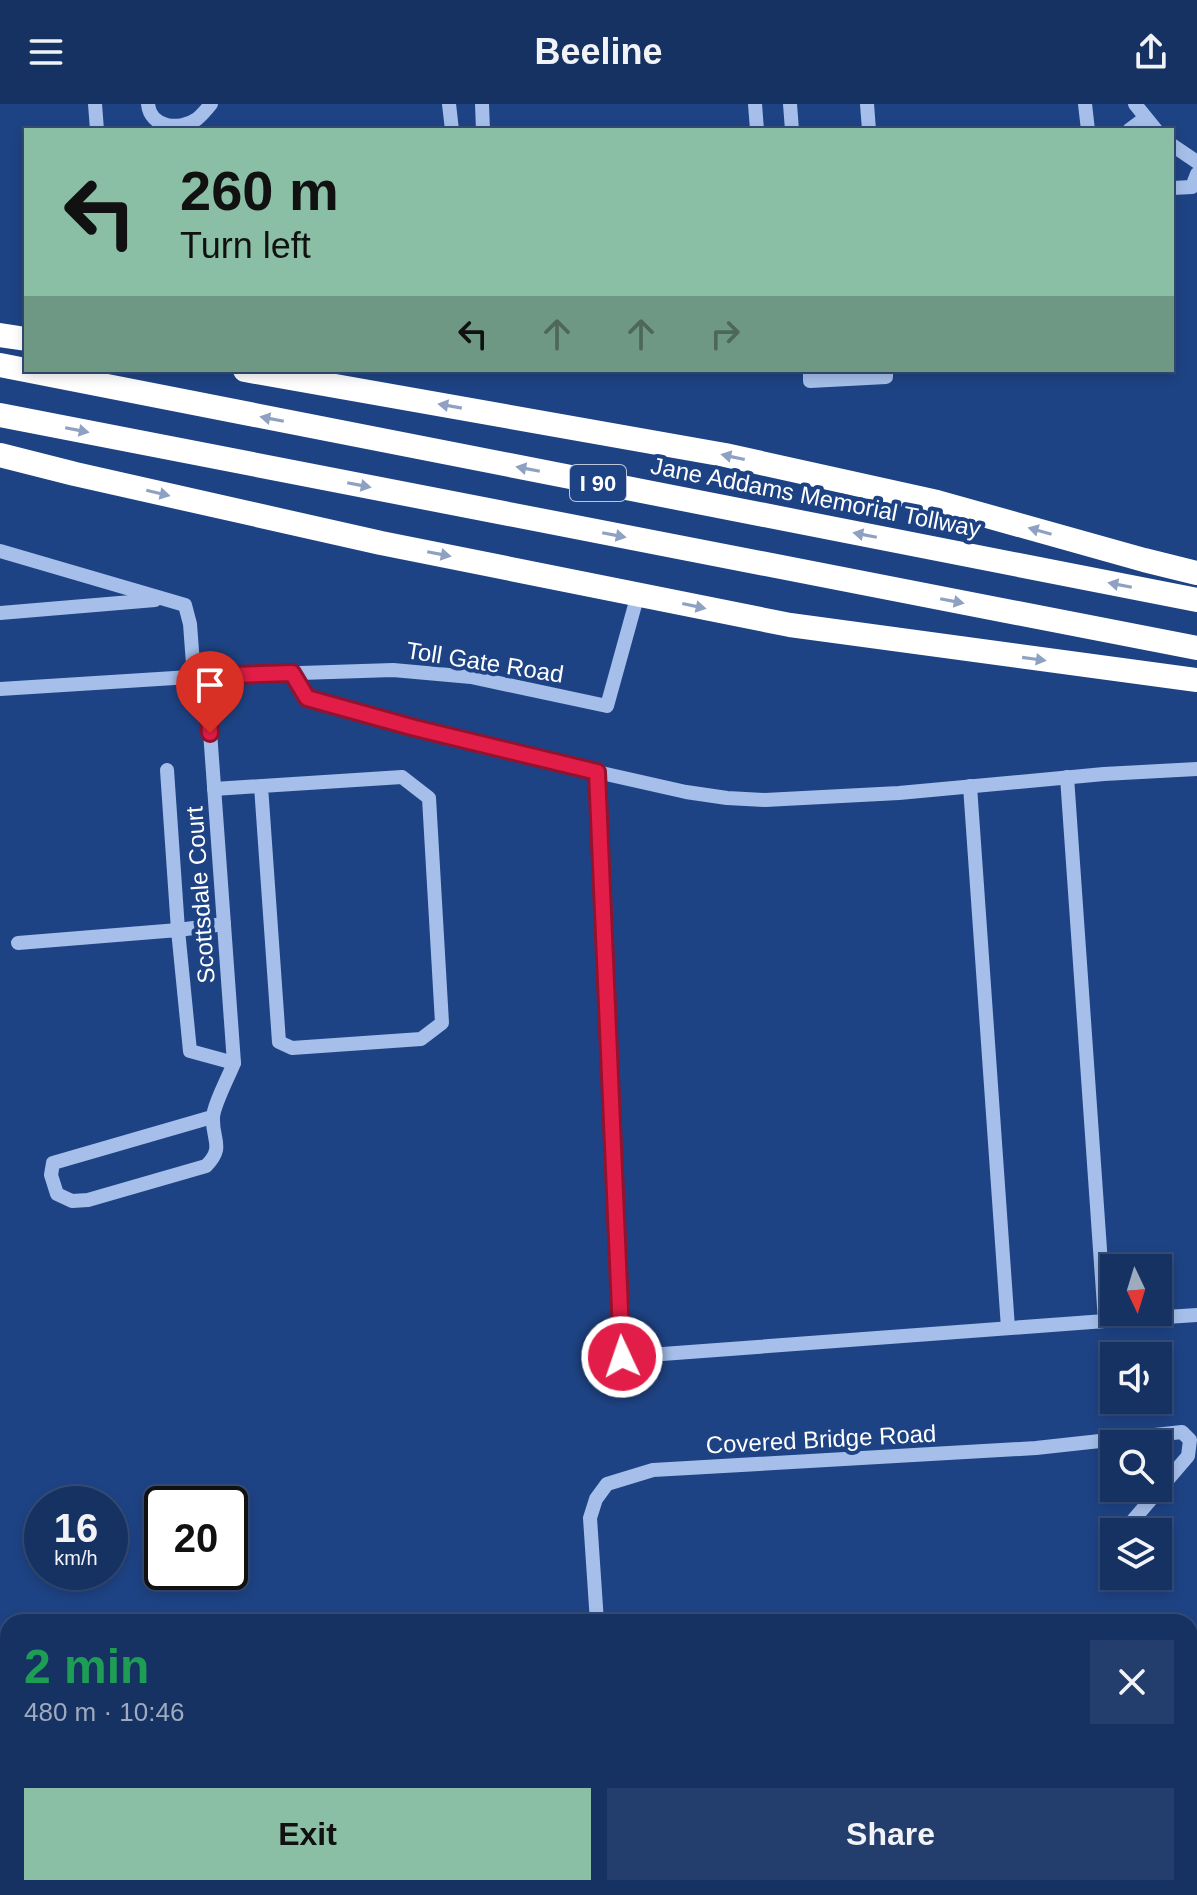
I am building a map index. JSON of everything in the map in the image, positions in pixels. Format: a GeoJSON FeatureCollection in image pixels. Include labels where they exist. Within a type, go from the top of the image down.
{"type":"FeatureCollection","features":[{"type":"Feature","properties":{"kind":"highway"},"geometry":{"type":"LineString","coordinates":[[0,335],[24,339]]}},
{"type":"Feature","properties":{"kind":"highway","name":"Jane Addams Memorial Tollway"},"geometry":{"type":"LineString","coordinates":[[0,365],[24,370]]}},
{"type":"Feature","properties":{"kind":"highway","name":"Jane Addams Memorial Tollway"},"geometry":{"type":"LineString","coordinates":[[36,372],[1197,600]]}},
{"type":"Feature","properties":{"kind":"highway"},"geometry":{"type":"LineString","coordinates":[[256,372],[725,455],[937,502],[1197,573]]}},
{"type":"Feature","properties":{"kind":"highway","name":"I 90"},"geometry":{"type":"LineString","coordinates":[[0,415],[1197,648]]}},
{"type":"Feature","properties":{"kind":"highway"},"geometry":{"type":"LineString","coordinates":[[0,455],[381,543],[790,625],[1197,680]]}},
{"type":"Feature","properties":{"kind":"street"},"geometry":{"type":"LineString","coordinates":[[95,104],[97,128]]}},
{"type":"Feature","properties":{"kind":"street"},"geometry":{"type":"LineString","coordinates":[[148,104],[152,119],[171,125],[188,124],[211,104]]}},
{"type":"Feature","properties":{"kind":"street"},"geometry":{"type":"LineString","coordinates":[[449,104],[452,128]]}},
{"type":"Feature","properties":{"kind":"street"},"geometry":{"type":"LineString","coordinates":[[482,104],[483,128]]}},
{"type":"Feature","properties":{"kind":"street"},"geometry":{"type":"LineString","coordinates":[[755,104],[757,128]]}},
{"type":"Feature","properties":{"kind":"street"},"geometry":{"type":"LineString","coordinates":[[790,104],[792,128]]}},
{"type":"Feature","properties":{"kind":"street"},"geometry":{"type":"LineString","coordinates":[[867,104],[869,128]]}},
{"type":"Feature","properties":{"kind":"street"},"geometry":{"type":"LineString","coordinates":[[1085,104],[1088,128]]}},
{"type":"Feature","properties":{"kind":"street"},"geometry":{"type":"LineString","coordinates":[[1135,104],[1154,128]]}},
{"type":"Feature","properties":{"kind":"street"},"geometry":{"type":"LineString","coordinates":[[1132,128],[1145,118]]}},
{"type":"Feature","properties":{"kind":"street"},"geometry":{"type":"LineString","coordinates":[[1174,146],[1197,162]]}},
{"type":"Feature","properties":{"kind":"street"},"geometry":{"type":"LineString","coordinates":[[1174,188],[1192,187],[1197,174]]}},
{"type":"Feature","properties":{"kind":"street"},"geometry":{"type":"LineString","coordinates":[[810,372],[810,381],[886,377],[886,372]]}},
{"type":"Feature","properties":{"kind":"street"},"geometry":{"type":"LineString","coordinates":[[0,551],[165,599]]}},
{"type":"Feature","properties":{"kind":"street","name":"Toll Gate Road"},"geometry":{"type":"LineString","coordinates":[[0,689],[200,676],[393,670],[471,677],[607,706],[638,594]]}},
{"type":"Feature","properties":{"kind":"street"},"geometry":{"type":"LineString","coordinates":[[0,613],[165,599]]}},
{"type":"Feature","properties":{"kind":"street","name":"Scottsdale Court"},"geometry":{"type":"LineString","coordinates":[[165,599],[185,605],[200,676],[214,789],[234,1063]]}},
{"type":"Feature","properties":{"kind":"street"},"geometry":{"type":"LineString","coordinates":[[292,673],[307,698],[597,772],[727,798],[765,800],[899,793],[1067,777],[1197,769]]}},
{"type":"Feature","properties":{"kind":"street"},"geometry":{"type":"LineString","coordinates":[[167,770],[190,1051],[234,1063],[212,1117],[218,1146],[213,1159],[206,1166],[88,1200],[72,1201],[57,1194],[51,1175],[53,1163],[212,1117]]}},
{"type":"Feature","properties":{"kind":"street"},"geometry":{"type":"LineString","coordinates":[[597,772],[622,1357],[1100,1321]]}},
{"type":"Feature","properties":{"kind":"street"},"geometry":{"type":"LineString","coordinates":[[214,789],[261,786],[402,777],[429,798],[442,1023],[421,1039],[292,1048],[279,1042],[261,786]]}},
{"type":"Feature","properties":{"kind":"street"},"geometry":{"type":"LineString","coordinates":[[1067,777],[1100,1254]]}},
{"type":"Feature","properties":{"kind":"street"},"geometry":{"type":"LineString","coordinates":[[970,786],[1008,1328]]}},
{"type":"Feature","properties":{"kind":"street"},"geometry":{"type":"LineString","coordinates":[[18,943],[224,924]]}},
{"type":"Feature","properties":{"kind":"street"},"geometry":{"type":"LineString","coordinates":[[1172,1317],[1197,1315]]}},
{"type":"Feature","properties":{"kind":"street","name":"Covered Bridge Road"},"geometry":{"type":"LineString","coordinates":[[596,1614],[590,1518],[596,1499],[607,1484],[653,1470],[1036,1448],[1182,1432],[1190,1440],[1188,1456],[1135,1518]]}},
{"type":"Feature","properties":{"kind":"route"},"geometry":{"type":"LineString","coordinates":[[210,733],[206,676],[292,673],[307,698],[597,772],[622,1357]]}}]}
